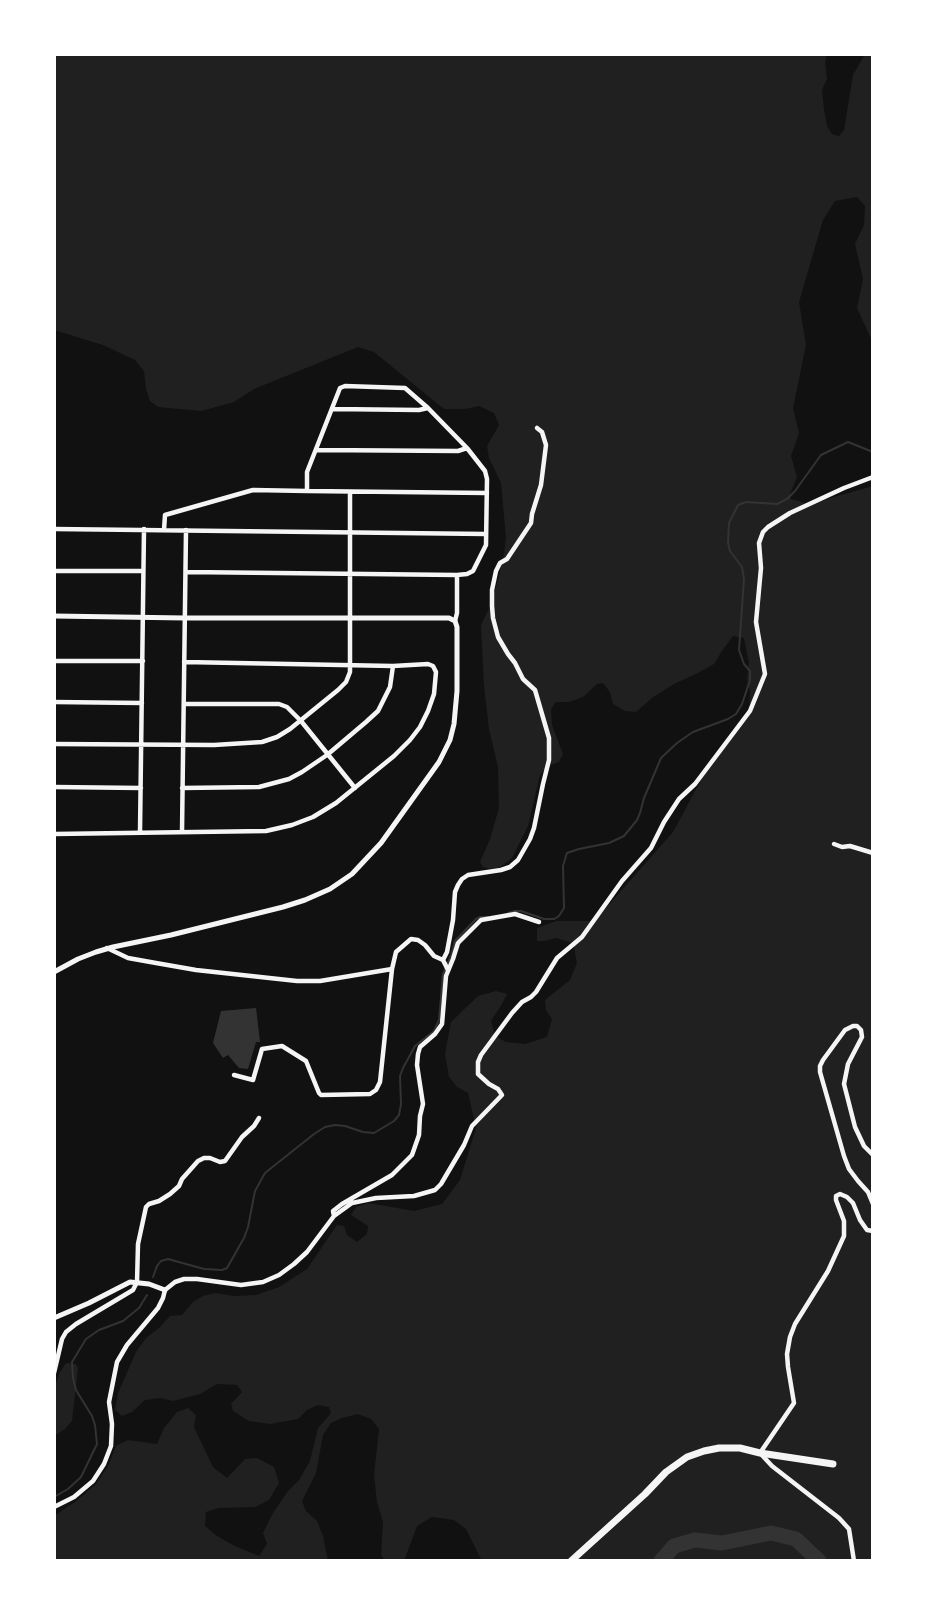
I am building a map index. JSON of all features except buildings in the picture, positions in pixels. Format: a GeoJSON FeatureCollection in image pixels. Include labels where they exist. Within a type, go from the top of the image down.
{"type":"FeatureCollection","features":[{"type":"Feature","properties":{"kind":"highway"},"geometry":{"type":"LineString","coordinates":[[571,1561],[666,1472],[687,1457],[719,1448],[740,1448],[833,1464]]}},
{"type":"Feature","properties":{"kind":"street"},"geometry":{"type":"LineString","coordinates":[[186,572],[457,575],[473,571],[486,545],[487,479],[485,471],[467,448],[405,388],[345,386],[340,388],[307,472],[307,490]]}},
{"type":"Feature","properties":{"kind":"street"},"geometry":{"type":"LineString","coordinates":[[332,409],[419,410],[428,408]]}},
{"type":"Feature","properties":{"kind":"street"},"geometry":{"type":"LineString","coordinates":[[443,960],[447,952],[455,892],[458,885],[468,875],[501,870],[510,867],[518,860],[534,828],[549,760],[549,738],[535,690],[523,679],[498,637],[492,606],[492,590],[496,571],[500,563],[507,559],[531,523],[541,485],[546,445],[542,432],[537,428]]}},
{"type":"Feature","properties":{"kind":"street"},"geometry":{"type":"LineString","coordinates":[[316,450],[458,452],[467,448]]}},
{"type":"Feature","properties":{"kind":"street"},"geometry":{"type":"LineString","coordinates":[[54,1507],[74,1497],[93,1481],[104,1464],[111,1446],[112,1424],[109,1402],[117,1362],[127,1345],[158,1308],[165,1290],[184,1279],[241,1285],[263,1282],[279,1275],[294,1264],[307,1252],[334,1216],[352,1203],[376,1198],[414,1196],[435,1190],[441,1184],[464,1145],[472,1125],[502,1095],[498,1089],[478,1074],[478,1062],[481,1055],[518,1006],[536,992],[557,958],[582,937],[622,881],[651,848],[679,798],[695,784],[750,711],[765,675],[756,622],[761,568],[759,543],[763,532],[768,526],[790,513],[873,477]]}},
{"type":"Feature","properties":{"kind":"street"},"geometry":{"type":"LineString","coordinates":[[164,530],[165,515],[253,490],[486,493]]}},
{"type":"Feature","properties":{"kind":"street"},"geometry":{"type":"LineString","coordinates":[[54,744],[244,745],[277,737],[301,721],[346,682],[350,672],[350,492]]}},
{"type":"Feature","properties":{"kind":"street"},"geometry":{"type":"LineString","coordinates":[[54,529],[486,534]]}},
{"type":"Feature","properties":{"kind":"street"},"geometry":{"type":"LineString","coordinates":[[140,832],[144,529]]}},
{"type":"Feature","properties":{"kind":"street"},"geometry":{"type":"LineString","coordinates":[[182,832],[186,530]]}},
{"type":"Feature","properties":{"kind":"street"},"geometry":{"type":"LineString","coordinates":[[54,571],[143,571]]}},
{"type":"Feature","properties":{"kind":"street"},"geometry":{"type":"LineString","coordinates":[[54,972],[78,959],[108,948],[283,907],[330,889],[352,874],[396,822],[439,762],[450,740],[457,699],[457,627],[455,621],[457,575]]}},
{"type":"Feature","properties":{"kind":"street"},"geometry":{"type":"LineString","coordinates":[[54,616],[450,618],[455,621]]}},
{"type":"Feature","properties":{"kind":"street"},"geometry":{"type":"LineString","coordinates":[[54,661],[143,662]]}},
{"type":"Feature","properties":{"kind":"street"},"geometry":{"type":"LineString","coordinates":[[54,834],[266,831],[313,817],[355,788],[410,740],[420,727],[431,702],[436,672],[433,666],[428,664],[393,666],[184,662]]}},
{"type":"Feature","properties":{"kind":"street"},"geometry":{"type":"LineString","coordinates":[[182,788],[259,787],[289,779],[302,772],[327,755],[378,711],[390,687],[393,666]]}},
{"type":"Feature","properties":{"kind":"street"},"geometry":{"type":"LineString","coordinates":[[54,702],[142,703]]}},
{"type":"Feature","properties":{"kind":"street"},"geometry":{"type":"LineString","coordinates":[[184,704],[279,704],[287,706],[355,788]]}},
{"type":"Feature","properties":{"kind":"street"},"geometry":{"type":"LineString","coordinates":[[54,787],[141,788]]}},
{"type":"Feature","properties":{"kind":"street"},"geometry":{"type":"LineString","coordinates":[[834,844],[873,853]]}},
{"type":"Feature","properties":{"kind":"street"},"geometry":{"type":"LineString","coordinates":[[334,1216],[333,1211],[392,1175],[412,1155],[419,1135],[423,1104],[417,1065],[418,1054],[420,1047],[435,1034],[442,1024],[446,976],[458,943],[481,920],[515,914],[539,922]]}},
{"type":"Feature","properties":{"kind":"street"},"geometry":{"type":"LineString","coordinates":[[234,1075],[253,1080],[262,1049],[282,1046],[306,1061],[321,1095],[374,1093],[380,1082],[392,969],[396,952],[411,939],[418,940],[434,956],[443,960],[448,970]]}},
{"type":"Feature","properties":{"kind":"street"},"geometry":{"type":"LineString","coordinates":[[108,948],[128,958],[166,965],[216,973],[297,981],[320,981],[392,969]]}},
{"type":"Feature","properties":{"kind":"street"},"geometry":{"type":"LineString","coordinates":[[873,1155],[864,1146],[855,1127],[844,1084],[848,1065],[862,1037],[861,1030],[853,1026],[845,1030],[823,1060],[820,1072],[849,1169],[868,1192],[873,1204]]}},
{"type":"Feature","properties":{"kind":"street"},"geometry":{"type":"LineString","coordinates":[[54,1373],[62,1339],[66,1332],[133,1290],[137,1282],[138,1244],[146,1207],[171,1194],[198,1161],[210,1158],[220,1162],[225,1161],[242,1137],[260,1118]]}},
{"type":"Feature","properties":{"kind":"street"},"geometry":{"type":"LineString","coordinates":[[854,1561],[849,1529],[839,1518],[772,1466],[760,1453],[794,1403],[788,1354],[790,1337],[795,1324],[828,1271],[844,1236],[844,1221],[836,1196],[840,1194],[847,1197],[853,1203],[867,1230],[873,1231]]}},
{"type":"Feature","properties":{"kind":"street"},"geometry":{"type":"LineString","coordinates":[[54,1318],[130,1282],[157,1286],[165,1290]]}},
{"type":"Feature","properties":{"kind":"shaded area"},"geometry":{"type":"Polygon","coordinates":[[[54,54],[827,54],[825,62],[827,79],[822,90],[824,109],[827,126],[832,134],[839,136],[844,130],[853,75],[865,54],[873,54],[873,343],[857,308],[863,279],[855,244],[864,225],[865,206],[857,197],[835,201],[823,220],[799,302],[806,345],[793,408],[799,433],[791,456],[797,477],[790,494],[791,499],[809,504],[873,486],[873,1561],[482,1561],[466,1529],[454,1520],[432,1517],[417,1526],[404,1561],[385,1561],[381,1555],[383,1522],[377,1502],[374,1475],[379,1429],[371,1419],[358,1414],[331,1423],[323,1435],[316,1473],[302,1501],[306,1511],[317,1521],[323,1536],[328,1561],[54,1561],[54,1516],[96,1484],[108,1466],[116,1446],[128,1440],[157,1444],[164,1428],[177,1412],[188,1408],[196,1415],[194,1427],[213,1467],[227,1478],[245,1459],[257,1458],[274,1467],[279,1483],[269,1500],[255,1507],[219,1508],[206,1512],[205,1526],[217,1536],[259,1556],[267,1544],[263,1533],[273,1513],[288,1491],[299,1480],[310,1461],[318,1428],[331,1413],[329,1407],[318,1405],[307,1410],[298,1419],[270,1424],[249,1421],[233,1411],[231,1404],[242,1392],[237,1385],[217,1384],[200,1394],[173,1401],[161,1398],[145,1400],[132,1412],[122,1416],[115,1410],[118,1393],[136,1352],[146,1338],[170,1316],[182,1315],[193,1302],[203,1296],[215,1293],[234,1296],[256,1295],[279,1287],[307,1269],[337,1225],[344,1226],[347,1235],[357,1242],[367,1234],[368,1226],[351,1215],[356,1207],[369,1203],[414,1211],[442,1204],[460,1180],[476,1128],[468,1093],[457,1087],[449,1077],[445,1054],[451,1022],[478,996],[496,991],[507,994],[491,1021],[495,1036],[506,1042],[525,1044],[547,1037],[552,1019],[546,1010],[545,1000],[570,980],[577,963],[573,943],[556,938],[537,941],[537,928],[556,921],[592,921],[598,917],[673,832],[708,767],[749,714],[750,690],[747,680],[749,663],[744,638],[733,636],[714,664],[674,684],[636,712],[625,711],[613,704],[610,692],[603,683],[597,684],[583,697],[569,702],[556,702],[551,709],[552,725],[563,754],[559,762],[548,766],[540,775],[528,826],[512,858],[500,867],[492,869],[483,867],[480,862],[499,808],[498,767],[489,729],[481,625],[491,604],[504,555],[506,538],[501,483],[489,458],[487,446],[499,425],[494,413],[479,406],[444,409],[374,352],[358,347],[254,389],[234,402],[201,411],[158,407],[150,401],[144,371],[135,360],[103,345],[54,330],[54,54]]]}},
{"type":"Feature","properties":{"kind":"shaded area"},"geometry":{"type":"Polygon","coordinates":[[[256,1008],[260,1042],[256,1042],[248,1069],[239,1068],[228,1055],[223,1058],[213,1043],[221,1011],[256,1008]]]}},
{"type":"Feature","properties":{"kind":"shaded area"},"geometry":{"type":"Polygon","coordinates":[[[66,1363],[76,1364],[78,1368],[72,1421],[54,1436],[54,1389],[66,1363]]]}},
{"type":"Feature","properties":{"kind":"waterway"},"geometry":{"type":"LineString","coordinates":[[508,913],[521,911],[544,919],[554,919],[559,916],[564,908],[563,866],[567,853],[609,843],[624,836],[637,820],[661,758],[693,732],[736,714],[742,704],[750,680],[750,671],[744,664],[739,650],[744,579],[742,567],[730,551],[728,543],[729,523],[738,505],[746,502],[777,504],[787,499],[821,455],[848,442],[873,452]]}},
{"type":"Feature","properties":{"kind":"waterway"},"geometry":{"type":"LineString","coordinates":[[153,1277],[161,1261],[168,1259],[204,1269],[227,1268],[244,1238],[255,1191],[265,1173],[325,1127],[345,1126],[374,1133],[394,1121],[399,1115],[401,1104],[400,1076],[403,1068],[415,1046],[434,1031],[439,1020],[443,974],[455,941],[476,919],[488,917]]}},
{"type":"Feature","properties":{"kind":"waterway"},"geometry":{"type":"LineString","coordinates":[[54,1497],[68,1489],[81,1477],[97,1444],[92,1416],[76,1390],[72,1362],[86,1339],[99,1330],[123,1321],[139,1308],[147,1295]]}},
{"type":"Feature","properties":{"kind":"waterway"},"geometry":{"type":"LineString","coordinates":[[661,1561],[674,1546],[695,1540],[722,1543],[771,1533],[796,1539],[819,1561]]}}]}
